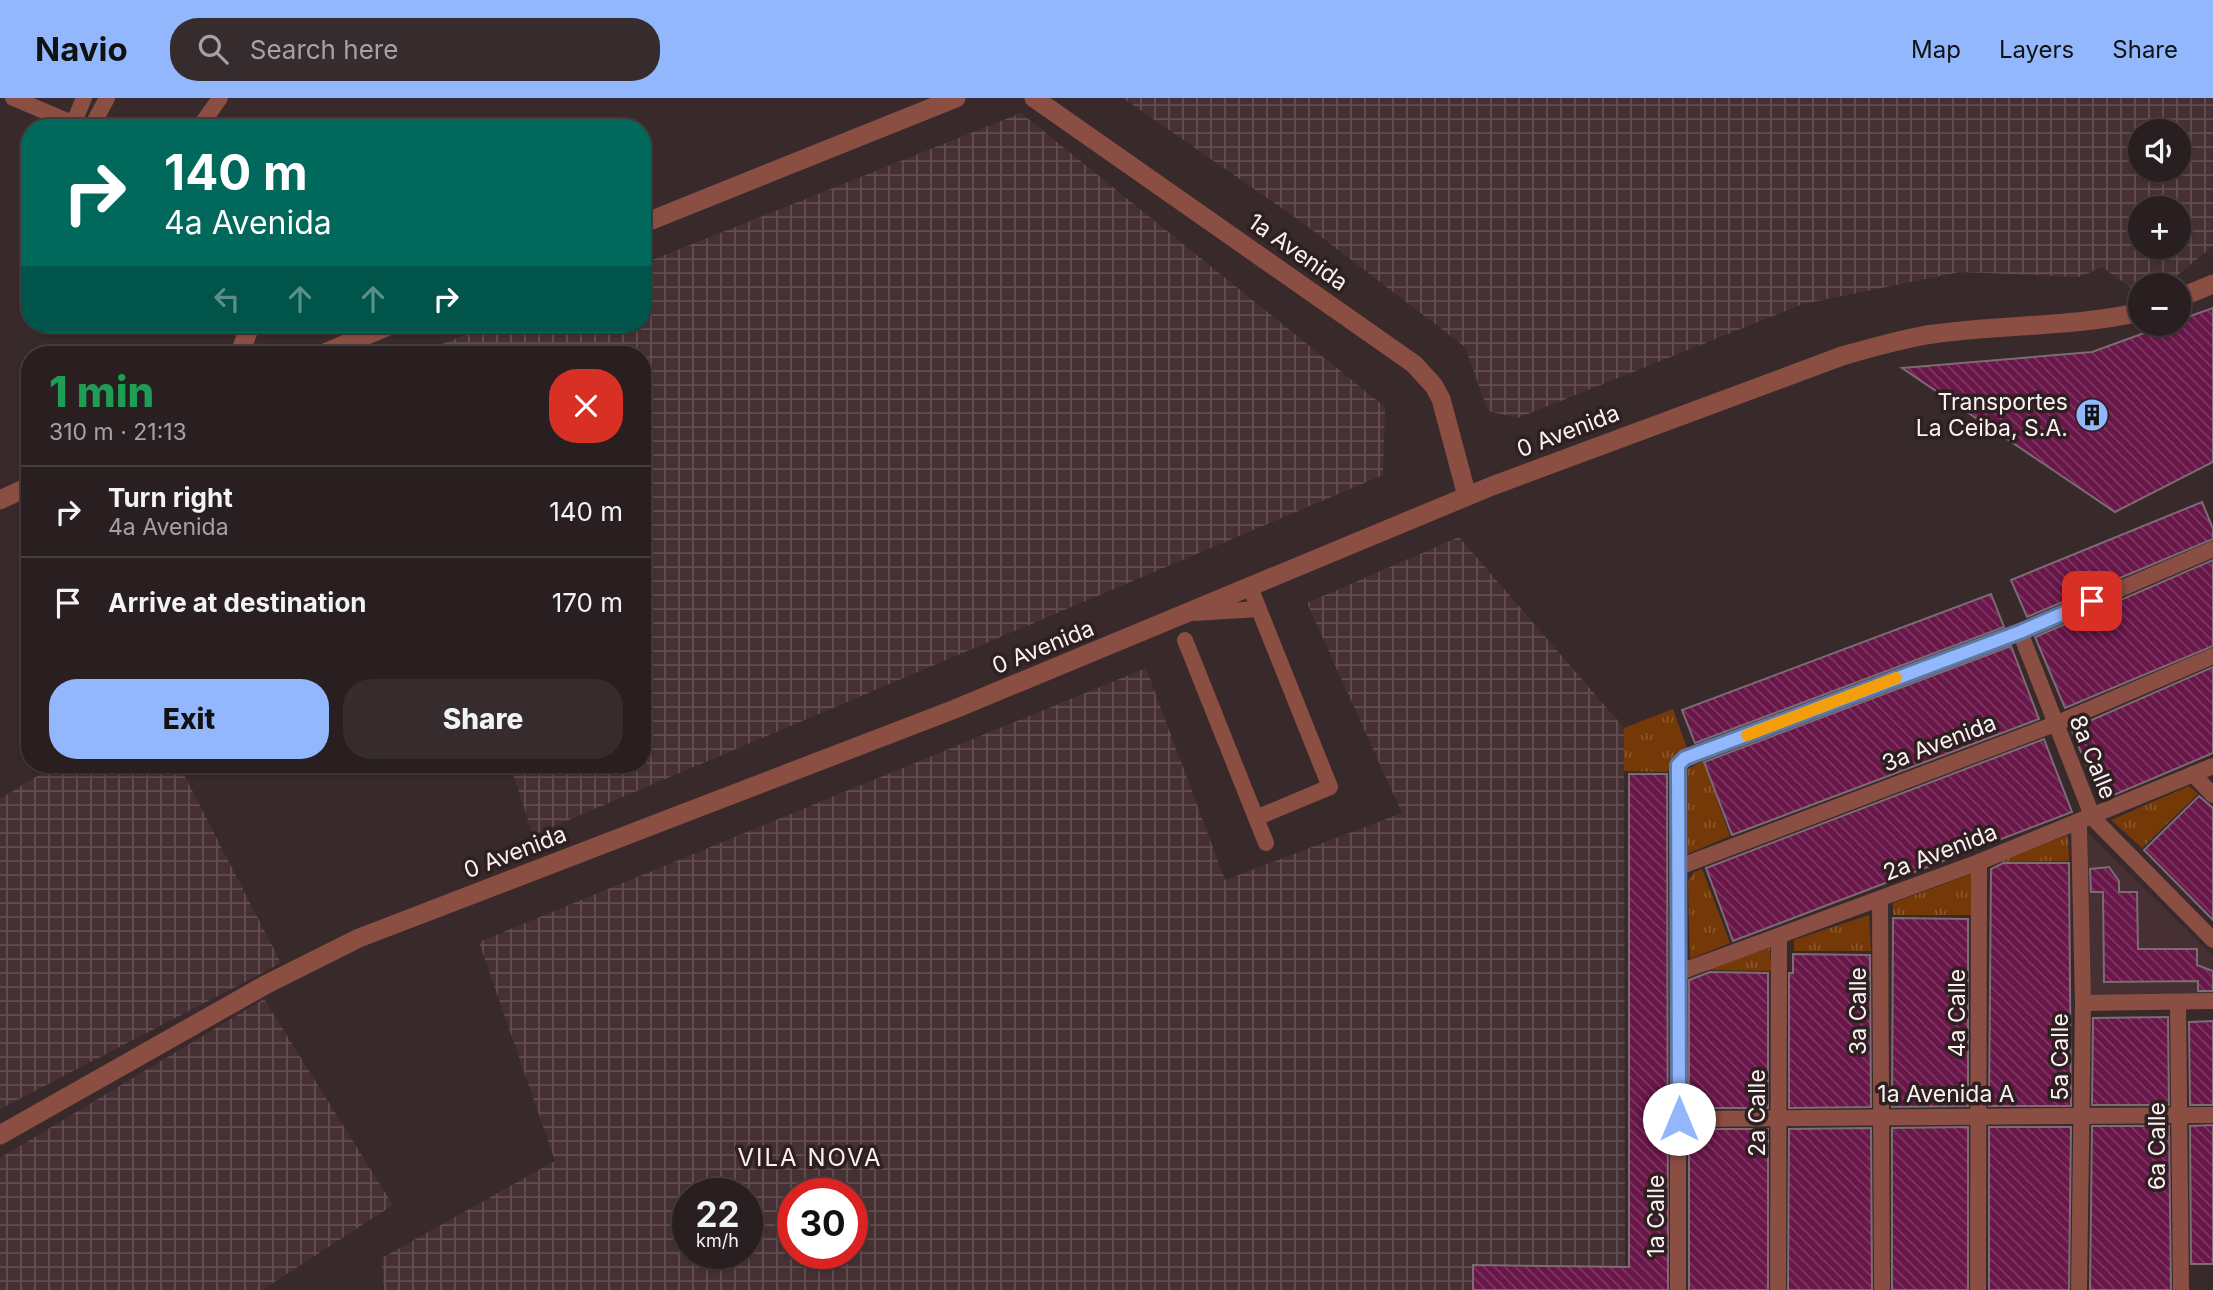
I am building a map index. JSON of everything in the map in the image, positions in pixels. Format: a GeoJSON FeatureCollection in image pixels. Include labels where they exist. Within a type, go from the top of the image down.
{"type":"FeatureCollection","features":[{"type":"Feature","properties":{"kind":"street"},"geometry":{"type":"LineString","coordinates":[[13,98],[64,119]]}},
{"type":"Feature","properties":{"kind":"street"},"geometry":{"type":"LineString","coordinates":[[80,119],[84,98]]}},
{"type":"Feature","properties":{"kind":"street"},"geometry":{"type":"LineString","coordinates":[[96,119],[107,98]]}},
{"type":"Feature","properties":{"kind":"street"},"geometry":{"type":"LineString","coordinates":[[205,119],[220,98]]}},
{"type":"Feature","properties":{"kind":"street"},"geometry":{"type":"LineString","coordinates":[[651,220],[956,98]]}},
{"type":"Feature","properties":{"kind":"street","name":"1a Avenida"},"geometry":{"type":"LineString","coordinates":[[1034,98],[1414,364],[1434,386],[1441,400],[1467,496]]}},
{"type":"Feature","properties":{"kind":"street"},"geometry":{"type":"LineString","coordinates":[[2191,293],[2213,284]]}},
{"type":"Feature","properties":{"kind":"street","name":"0 Avenida"},"geometry":{"type":"LineString","coordinates":[[0,1135],[265,985],[359,938],[967,704],[1467,496],[1853,352],[1927,335],[2103,321],[2128,315]]}},
{"type":"Feature","properties":{"kind":"street"},"geometry":{"type":"LineString","coordinates":[[340,346],[368,333]]}},
{"type":"Feature","properties":{"kind":"street"},"geometry":{"type":"LineString","coordinates":[[0,500],[21,490]]}},
{"type":"Feature","properties":{"kind":"street"},"geometry":{"type":"LineString","coordinates":[[2020,632],[2213,548]]}},
{"type":"Feature","properties":{"kind":"street"},"geometry":{"type":"LineString","coordinates":[[1250,587],[1330,787],[1255,818]]}},
{"type":"Feature","properties":{"kind":"street"},"geometry":{"type":"LineString","coordinates":[[1188,613],[1258,609]]}},
{"type":"Feature","properties":{"kind":"street","name":"8a Calle"},"geometry":{"type":"LineString","coordinates":[[2020,632],[2055,724],[2086,821],[2213,940]]}},
{"type":"Feature","properties":{"kind":"street","name":"1a Calle"},"geometry":{"type":"LineString","coordinates":[[1678,1290],[1678,765],[1685,758],[2020,632]]}},
{"type":"Feature","properties":{"kind":"street"},"geometry":{"type":"LineString","coordinates":[[1185,640],[1266,843]]}},
{"type":"Feature","properties":{"kind":"street","name":"3a Avenida"},"geometry":{"type":"LineString","coordinates":[[1679,867],[2055,724],[2213,656]]}},
{"type":"Feature","properties":{"kind":"street","name":"2a Avenida"},"geometry":{"type":"LineString","coordinates":[[1680,972],[1880,900],[2086,821],[2213,766]]}},
{"type":"Feature","properties":{"kind":"street"},"geometry":{"type":"LineString","coordinates":[[2193,774],[2213,795]]}},
{"type":"Feature","properties":{"kind":"street","name":"5a Calle"},"geometry":{"type":"LineString","coordinates":[[2079,1290],[2086,821]]}},
{"type":"Feature","properties":{"kind":"street","name":"4a Calle"},"geometry":{"type":"LineString","coordinates":[[1978,1290],[1979,862]]}},
{"type":"Feature","properties":{"kind":"street","name":"3a Calle"},"geometry":{"type":"LineString","coordinates":[[1880,900],[1882,1290]]}},
{"type":"Feature","properties":{"kind":"street","name":"2a Calle"},"geometry":{"type":"LineString","coordinates":[[1779,936],[1779,1290]]}},
{"type":"Feature","properties":{"kind":"street"},"geometry":{"type":"LineString","coordinates":[[2083,1003],[2213,1001]]}},
{"type":"Feature","properties":{"kind":"street","name":"6a Calle"},"geometry":{"type":"LineString","coordinates":[[2178,1002],[2181,1290]]}},
{"type":"Feature","properties":{"kind":"street","name":"1a Avenida A"},"geometry":{"type":"LineString","coordinates":[[1679,1119],[2213,1115]]}},
{"type":"Feature","properties":{"kind":"shaded area"},"geometry":{"type":"Polygon","coordinates":[[[1123,98],[2213,98],[2213,246],[2180,273],[2128,273],[2128,286],[2102,267],[2079,277],[1960,272],[1803,304],[1518,418],[1488,411],[1465,347],[1303,223],[1123,98]]]}},
{"type":"Feature","properties":{"kind":"shaded area"},"geometry":{"type":"Polygon","coordinates":[[[1021,113],[1385,407],[1383,475],[533,835],[513,773],[651,773],[651,346],[437,346],[470,333],[651,333],[651,260],[1021,113]]]}},
{"type":"Feature","properties":{"kind":"shaded area","name":"VILA NOVA"},"geometry":{"type":"Polygon","coordinates":[[[1459,537],[1624,728],[1625,1290],[384,1290],[382,1258],[555,1161],[479,942],[1146,668],[1225,880],[1402,813],[1307,603],[1459,537]]]}},
{"type":"Feature","properties":{"kind":"shaded area"},"geometry":{"type":"Polygon","coordinates":[[[42,773],[183,773],[281,963],[0,1109],[0,799],[42,773]]]}},
{"type":"Feature","properties":{"kind":"shaded area"},"geometry":{"type":"Polygon","coordinates":[[[2088,833],[2213,956],[2213,996],[2089,998],[2088,833]]]}},
{"type":"Feature","properties":{"kind":"shaded area"},"geometry":{"type":"Polygon","coordinates":[[[264,999],[393,1205],[262,1290],[0,1290],[0,1158],[264,999]]]}},
{"type":"Feature","properties":{"kind":"green space"},"geometry":{"type":"Polygon","coordinates":[[[1673,709],[1688,751],[1671,762],[1668,772],[1624,771],[1624,728],[1673,709]]]}},
{"type":"Feature","properties":{"kind":"green space"},"geometry":{"type":"Polygon","coordinates":[[[1703,761],[1730,836],[1687,854],[1686,770],[1703,761]]]}},
{"type":"Feature","properties":{"kind":"green space"},"geometry":{"type":"Polygon","coordinates":[[[2189,786],[2198,794],[2142,848],[2111,820],[2189,786]]]}},
{"type":"Feature","properties":{"kind":"green space"},"geometry":{"type":"Polygon","coordinates":[[[2068,835],[2069,861],[1998,862],[2068,835]]]}},
{"type":"Feature","properties":{"kind":"green space"},"geometry":{"type":"Polygon","coordinates":[[[1702,869],[1730,943],[1690,959],[1688,881],[1694,872],[1702,869]]]}},
{"type":"Feature","properties":{"kind":"green space"},"geometry":{"type":"Polygon","coordinates":[[[1971,874],[1972,915],[1893,915],[1893,903],[1971,874]]]}},
{"type":"Feature","properties":{"kind":"green space"},"geometry":{"type":"Polygon","coordinates":[[[1869,915],[1871,951],[1794,951],[1794,940],[1869,915]]]}},
{"type":"Feature","properties":{"kind":"green space"},"geometry":{"type":"Polygon","coordinates":[[[1770,948],[1771,971],[1703,970],[1770,948]]]}},
{"type":"Feature","properties":{"kind":"building","name":"Transportes La Ceiba, S.A."},"geometry":{"type":"Polygon","coordinates":[[[2213,308],[2213,462],[2115,512],[1902,368],[2092,352],[2136,336],[2191,336],[2191,316],[2213,308]]]}},
{"type":"Feature","properties":{"kind":"building"},"geometry":{"type":"Polygon","coordinates":[[[2202,502],[2213,529],[2213,539],[2027,617],[2011,580],[2202,502]]]}},
{"type":"Feature","properties":{"kind":"building"},"geometry":{"type":"Polygon","coordinates":[[[2213,560],[2213,646],[2065,708],[2035,637],[2213,560]]]}},
{"type":"Feature","properties":{"kind":"building"},"geometry":{"type":"Polygon","coordinates":[[[1991,594],[2004,627],[1695,743],[1682,710],[1991,594]]]}},
{"type":"Feature","properties":{"kind":"building"},"geometry":{"type":"Polygon","coordinates":[[[2011,646],[2039,719],[1732,835],[1704,762],[2011,646]]]}},
{"type":"Feature","properties":{"kind":"building"},"geometry":{"type":"Polygon","coordinates":[[[2213,667],[2213,753],[2102,800],[2071,729],[2213,667]]]}},
{"type":"Feature","properties":{"kind":"building"},"geometry":{"type":"Polygon","coordinates":[[[2044,739],[2072,812],[1733,941],[1706,868],[2044,739]]]}},
{"type":"Feature","properties":{"kind":"building"},"geometry":{"type":"Polygon","coordinates":[[[1629,774],[1667,774],[1668,1290],[1473,1290],[1473,1265],[1629,1267],[1629,774]]]}},
{"type":"Feature","properties":{"kind":"building"},"geometry":{"type":"Polygon","coordinates":[[[2199,796],[2213,808],[2213,920],[2144,850],[2199,796]]]}},
{"type":"Feature","properties":{"kind":"building"},"geometry":{"type":"Polygon","coordinates":[[[2003,863],[2069,863],[2071,1106],[1989,1106],[1991,869],[2003,863]]]}},
{"type":"Feature","properties":{"kind":"building"},"geometry":{"type":"Polygon","coordinates":[[[2109,867],[2119,881],[2119,892],[2137,892],[2138,949],[2197,949],[2197,965],[2213,971],[2213,991],[2198,991],[2198,981],[2104,982],[2103,892],[2091,892],[2090,869],[2109,867]]]}},
{"type":"Feature","properties":{"kind":"building"},"geometry":{"type":"Polygon","coordinates":[[[1893,918],[1968,919],[1968,1106],[1892,1107],[1893,918]]]}},
{"type":"Feature","properties":{"kind":"building"},"geometry":{"type":"Polygon","coordinates":[[[1793,954],[1870,955],[1871,1107],[1789,1108],[1789,973],[1793,973],[1793,954]]]}},
{"type":"Feature","properties":{"kind":"building"},"geometry":{"type":"Polygon","coordinates":[[[1710,972],[1768,973],[1768,1108],[1689,1108],[1689,980],[1710,972]]]}},
{"type":"Feature","properties":{"kind":"building"},"geometry":{"type":"Polygon","coordinates":[[[2168,1017],[2169,1105],[2092,1105],[2093,1018],[2168,1017]]]}},
{"type":"Feature","properties":{"kind":"building"},"geometry":{"type":"Polygon","coordinates":[[[2213,1021],[2213,1105],[2190,1105],[2189,1022],[2213,1021]]]}},
{"type":"Feature","properties":{"kind":"building"},"geometry":{"type":"Polygon","coordinates":[[[2213,1125],[2213,1264],[2191,1264],[2190,1126],[2213,1125]]]}},
{"type":"Feature","properties":{"kind":"building"},"geometry":{"type":"Polygon","coordinates":[[[2092,1126],[2169,1126],[2171,1290],[2090,1290],[2092,1126]]]}},
{"type":"Feature","properties":{"kind":"building"},"geometry":{"type":"Polygon","coordinates":[[[1968,1127],[1968,1290],[1892,1290],[1892,1128],[1968,1127]]]}},
{"type":"Feature","properties":{"kind":"building"},"geometry":{"type":"Polygon","coordinates":[[[1989,1127],[2071,1127],[2069,1290],[1989,1290],[1989,1127]]]}},
{"type":"Feature","properties":{"kind":"building"},"geometry":{"type":"Polygon","coordinates":[[[1871,1128],[1872,1290],[1788,1290],[1789,1129],[1871,1128]]]}},
{"type":"Feature","properties":{"kind":"building"},"geometry":{"type":"Polygon","coordinates":[[[1689,1129],[1768,1129],[1768,1290],[1689,1290],[1689,1129]]]}},
{"type":"Feature","properties":{"kind":"slow traffic"},"geometry":{"type":"LineString","coordinates":[[1747,735],[1896,678]]}},
{"type":"Feature","properties":{"kind":"place","name":"Transportes La Ceiba, S.A."},"geometry":{"type":"Point","coordinates":[2092,415]}},
{"type":"Feature","properties":{"kind":"district","name":"VILA NOVA"},"geometry":{"type":"Point","coordinates":[810,1158]}},
{"type":"Feature","properties":{"kind":"route"},"geometry":{"type":"LineString","coordinates":[[1679,1119],[1678,765],[1685,758],[2020,632],[2092,601]]}}]}
